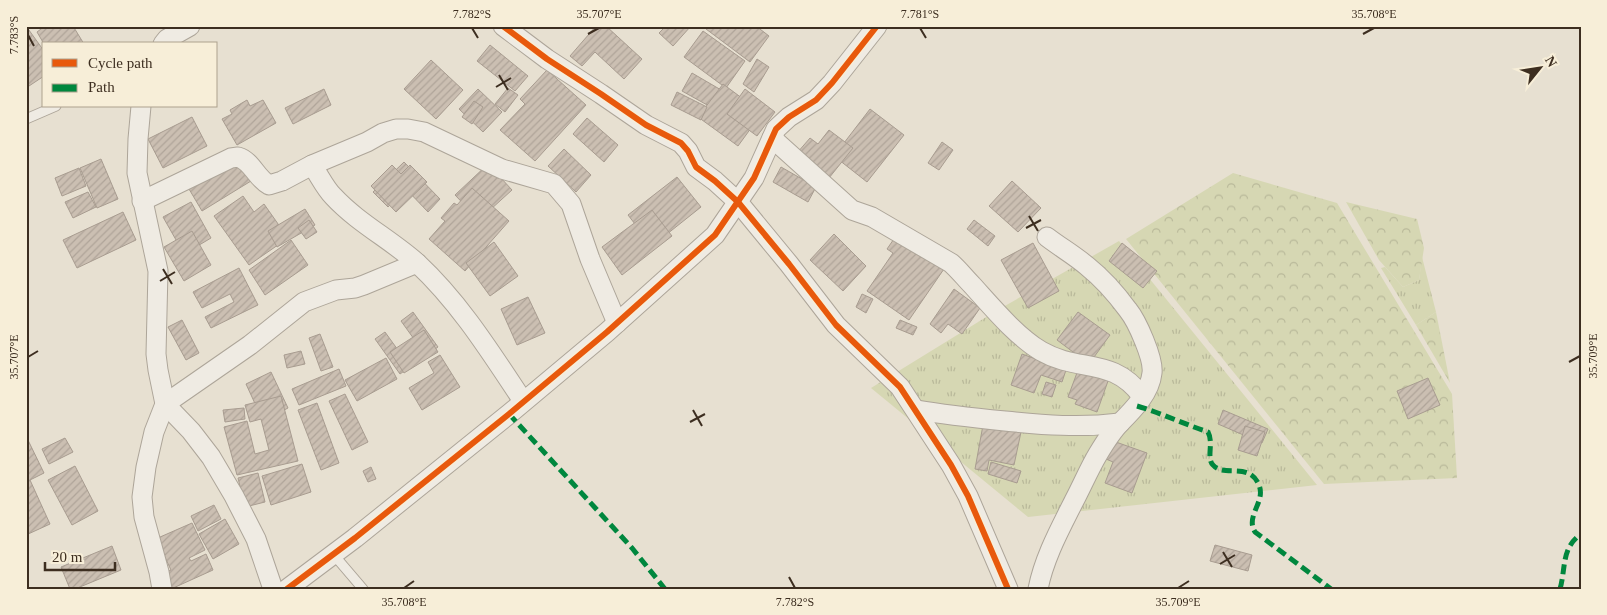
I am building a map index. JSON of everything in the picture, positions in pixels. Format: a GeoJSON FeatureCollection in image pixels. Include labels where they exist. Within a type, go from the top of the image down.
{"type":"FeatureCollection","features":[{"type":"Feature","properties":{"kind":"street"},"geometry":{"type":"LineString","coordinates":[[165,42],[190,26]]}},
{"type":"Feature","properties":{"kind":"street"},"geometry":{"type":"LineString","coordinates":[[503,26],[547,59],[646,126],[681,143],[688,151],[696,167],[738,202],[836,325],[900,387],[968,496],[1008,589]]}},
{"type":"Feature","properties":{"kind":"street"},"geometry":{"type":"LineString","coordinates":[[288,589],[440,471],[617,323],[715,235],[754,178],[776,129],[790,116],[816,100],[877,26]]}},
{"type":"Feature","properties":{"kind":"street"},"geometry":{"type":"LineString","coordinates":[[141,108],[137,173],[158,271],[156,354],[166,404],[191,431],[211,457],[234,496],[256,539],[273,589]]}},
{"type":"Feature","properties":{"kind":"street"},"geometry":{"type":"LineString","coordinates":[[142,200],[232,158],[238,157],[247,162],[264,182],[269,185],[282,181],[312,165],[367,142],[383,132],[408,129],[424,132],[502,169],[554,184],[571,204],[590,259],[617,323]]}},
{"type":"Feature","properties":{"kind":"street"},"geometry":{"type":"LineString","coordinates":[[772,138],[852,210],[872,217],[951,263],[962,272],[1005,320],[1041,351],[1067,362],[1103,368],[1127,379],[1142,396]]}},
{"type":"Feature","properties":{"kind":"street"},"geometry":{"type":"LineString","coordinates":[[312,165],[332,195],[364,223],[387,238],[417,263],[463,313],[523,401]]}},
{"type":"Feature","properties":{"kind":"street"},"geometry":{"type":"LineString","coordinates":[[1038,589],[1040,578],[1059,532],[1098,454],[1120,423],[1137,406],[1148,387],[1152,372],[1151,361],[1141,333],[1130,311],[1087,266],[1047,237]]}},
{"type":"Feature","properties":{"kind":"street"},"geometry":{"type":"LineString","coordinates":[[162,589],[144,517],[142,497],[146,467],[154,432],[166,404],[250,345],[304,302],[336,290],[355,288],[417,263]]}},
{"type":"Feature","properties":{"kind":"street"},"geometry":{"type":"LineString","coordinates":[[916,410],[953,417],[1041,426],[1087,426],[1120,423]]}},
{"type":"Feature","properties":{"kind":"lane"},"geometry":{"type":"LineString","coordinates":[[26,119],[51,108]]}},
{"type":"Feature","properties":{"kind":"lane"},"geometry":{"type":"LineString","coordinates":[[334,554],[363,589]]}},
{"type":"Feature","properties":{"kind":"green space"},"geometry":{"type":"Polygon","coordinates":[[[1233,173],[1337,203],[1452,394],[1457,478],[1324,484],[1126,239],[1233,173]]]}},
{"type":"Feature","properties":{"kind":"green space"},"geometry":{"type":"Polygon","coordinates":[[[1346,202],[1417,219],[1424,248],[1419,280],[1403,287],[1379,260],[1346,202]]]}},
{"type":"Feature","properties":{"kind":"green space"},"geometry":{"type":"Polygon","coordinates":[[[1119,241],[1317,485],[1028,517],[871,388],[996,311],[1119,241]]]}},
{"type":"Feature","properties":{"kind":"green space"},"geometry":{"type":"Polygon","coordinates":[[[1422,257],[1436,312],[1416,325],[1381,268],[1385,267],[1403,287],[1419,280],[1422,257]]]}},
{"type":"Feature","properties":{"kind":"green space"},"geometry":{"type":"Polygon","coordinates":[[[1436,312],[1450,383],[1416,325],[1436,312]]]}},
{"type":"Feature","properties":{"kind":"building"},"geometry":{"type":"Polygon","coordinates":[[[26,26],[42,48],[42,77],[26,88],[26,26]]]}},
{"type":"Feature","properties":{"kind":"building"},"geometry":{"type":"Polygon","coordinates":[[[45,26],[73,26],[83,42],[43,42],[37,32],[45,26]]]}},
{"type":"Feature","properties":{"kind":"building"},"geometry":{"type":"Polygon","coordinates":[[[596,26],[606,26],[642,59],[624,79],[595,52],[582,66],[570,56],[596,26]]]}},
{"type":"Feature","properties":{"kind":"building"},"geometry":{"type":"Polygon","coordinates":[[[666,26],[691,26],[673,46],[659,33],[666,26]]]}},
{"type":"Feature","properties":{"kind":"building"},"geometry":{"type":"Polygon","coordinates":[[[708,26],[756,26],[769,36],[750,62],[706,29],[708,26]]]}},
{"type":"Feature","properties":{"kind":"building"},"geometry":{"type":"Polygon","coordinates":[[[703,31],[745,61],[726,88],[684,57],[703,31]]]}},
{"type":"Feature","properties":{"kind":"building"},"geometry":{"type":"Polygon","coordinates":[[[490,45],[528,76],[515,91],[477,61],[490,45]]]}},
{"type":"Feature","properties":{"kind":"building"},"geometry":{"type":"Polygon","coordinates":[[[757,59],[769,67],[754,92],[743,84],[757,59]]]}},
{"type":"Feature","properties":{"kind":"building"},"geometry":{"type":"Polygon","coordinates":[[[431,60],[463,90],[436,119],[404,89],[431,60]]]}},
{"type":"Feature","properties":{"kind":"building"},"geometry":{"type":"Polygon","coordinates":[[[547,70],[586,105],[535,161],[500,130],[525,104],[520,99],[547,70]]]}},
{"type":"Feature","properties":{"kind":"building"},"geometry":{"type":"Polygon","coordinates":[[[692,73],[728,94],[718,111],[682,91],[692,73]]]}},
{"type":"Feature","properties":{"kind":"building"},"geometry":{"type":"Polygon","coordinates":[[[723,84],[762,113],[738,146],[698,117],[723,84]]]}},
{"type":"Feature","properties":{"kind":"building"},"geometry":{"type":"Polygon","coordinates":[[[508,88],[518,95],[505,112],[495,104],[508,88]]]}},
{"type":"Feature","properties":{"kind":"building"},"geometry":{"type":"Polygon","coordinates":[[[324,89],[331,105],[293,124],[285,108],[324,89]]]}},
{"type":"Feature","properties":{"kind":"building"},"geometry":{"type":"Polygon","coordinates":[[[478,89],[502,112],[483,132],[459,109],[478,89]]]}},
{"type":"Feature","properties":{"kind":"building"},"geometry":{"type":"Polygon","coordinates":[[[745,89],[775,112],[757,136],[727,114],[745,89]]]}},
{"type":"Feature","properties":{"kind":"building"},"geometry":{"type":"Polygon","coordinates":[[[677,92],[707,107],[701,120],[671,105],[677,92]]]}},
{"type":"Feature","properties":{"kind":"building"},"geometry":{"type":"Polygon","coordinates":[[[247,100],[250,106],[263,100],[276,123],[237,145],[222,119],[232,114],[230,110],[247,100]]]}},
{"type":"Feature","properties":{"kind":"building"},"geometry":{"type":"Polygon","coordinates":[[[474,101],[483,107],[472,124],[462,117],[474,101]]]}},
{"type":"Feature","properties":{"kind":"building"},"geometry":{"type":"Polygon","coordinates":[[[870,109],[904,135],[867,182],[834,156],[870,109]]]}},
{"type":"Feature","properties":{"kind":"building"},"geometry":{"type":"Polygon","coordinates":[[[192,117],[207,146],[163,168],[148,139],[192,117]]]}},
{"type":"Feature","properties":{"kind":"building"},"geometry":{"type":"Polygon","coordinates":[[[587,118],[618,145],[604,162],[573,134],[587,118]]]}},
{"type":"Feature","properties":{"kind":"building"},"geometry":{"type":"Polygon","coordinates":[[[829,130],[853,148],[829,178],[797,153],[810,138],[818,144],[829,130]]]}},
{"type":"Feature","properties":{"kind":"building"},"geometry":{"type":"Polygon","coordinates":[[[942,142],[953,150],[939,170],[928,163],[942,142]]]}},
{"type":"Feature","properties":{"kind":"building"},"geometry":{"type":"Polygon","coordinates":[[[564,149],[591,175],[576,192],[548,166],[564,149]]]}},
{"type":"Feature","properties":{"kind":"building"},"geometry":{"type":"Polygon","coordinates":[[[101,159],[118,199],[97,208],[80,168],[101,159]]]}},
{"type":"Feature","properties":{"kind":"building"},"geometry":{"type":"Polygon","coordinates":[[[237,159],[251,181],[202,211],[189,189],[237,159]]]}},
{"type":"Feature","properties":{"kind":"building"},"geometry":{"type":"Polygon","coordinates":[[[404,162],[440,199],[428,212],[406,189],[388,207],[373,192],[404,162]]]}},
{"type":"Feature","properties":{"kind":"building"},"geometry":{"type":"Polygon","coordinates":[[[488,164],[512,190],[479,220],[455,195],[488,164]]]}},
{"type":"Feature","properties":{"kind":"building"},"geometry":{"type":"Polygon","coordinates":[[[392,165],[401,174],[410,165],[427,182],[396,212],[371,186],[392,165]]]}},
{"type":"Feature","properties":{"kind":"building"},"geometry":{"type":"Polygon","coordinates":[[[781,167],[816,187],[808,202],[773,182],[781,167]]]}},
{"type":"Feature","properties":{"kind":"building"},"geometry":{"type":"Polygon","coordinates":[[[79,168],[86,186],[62,196],[55,178],[79,168]]]}},
{"type":"Feature","properties":{"kind":"building"},"geometry":{"type":"Polygon","coordinates":[[[677,177],[701,207],[652,246],[628,215],[677,177]]]}},
{"type":"Feature","properties":{"kind":"building"},"geometry":{"type":"Polygon","coordinates":[[[1012,181],[1041,208],[1018,232],[989,206],[1012,181]]]}},
{"type":"Feature","properties":{"kind":"building"},"geometry":{"type":"Polygon","coordinates":[[[472,188],[509,221],[465,271],[429,239],[445,221],[441,218],[454,203],[457,205],[472,188]]]}},
{"type":"Feature","properties":{"kind":"building"},"geometry":{"type":"Polygon","coordinates":[[[88,192],[96,207],[73,218],[65,202],[88,192]]]}},
{"type":"Feature","properties":{"kind":"building"},"geometry":{"type":"Polygon","coordinates":[[[243,196],[254,212],[264,204],[288,238],[249,265],[214,216],[243,196]]]}},
{"type":"Feature","properties":{"kind":"building"},"geometry":{"type":"Polygon","coordinates":[[[191,202],[211,238],[184,254],[163,217],[191,202]]]}},
{"type":"Feature","properties":{"kind":"building"},"geometry":{"type":"Polygon","coordinates":[[[305,209],[315,225],[277,247],[268,231],[305,209]]]}},
{"type":"Feature","properties":{"kind":"building"},"geometry":{"type":"Polygon","coordinates":[[[652,210],[672,236],[622,275],[602,247],[652,210]]]}},
{"type":"Feature","properties":{"kind":"building"},"geometry":{"type":"Polygon","coordinates":[[[123,212],[136,240],[77,268],[63,240],[123,212]]]}},
{"type":"Feature","properties":{"kind":"building"},"geometry":{"type":"Polygon","coordinates":[[[309,220],[317,232],[306,239],[298,228],[309,220]]]}},
{"type":"Feature","properties":{"kind":"building"},"geometry":{"type":"Polygon","coordinates":[[[974,220],[995,236],[988,246],[967,229],[974,220]]]}},
{"type":"Feature","properties":{"kind":"building"},"geometry":{"type":"Polygon","coordinates":[[[192,231],[211,265],[184,281],[164,247],[192,231]]]}},
{"type":"Feature","properties":{"kind":"building"},"geometry":{"type":"Polygon","coordinates":[[[898,233],[946,266],[909,320],[867,291],[893,253],[887,249],[898,233]]]}},
{"type":"Feature","properties":{"kind":"building"},"geometry":{"type":"Polygon","coordinates":[[[834,234],[866,266],[843,291],[810,260],[834,234]]]}},
{"type":"Feature","properties":{"kind":"building"},"geometry":{"type":"Polygon","coordinates":[[[291,240],[308,265],[265,295],[249,270],[291,240]]]}},
{"type":"Feature","properties":{"kind":"building"},"geometry":{"type":"Polygon","coordinates":[[[494,242],[518,276],[490,296],[466,263],[494,242]]]}},
{"type":"Feature","properties":{"kind":"building"},"geometry":{"type":"Polygon","coordinates":[[[1033,243],[1059,291],[1028,308],[1001,260],[1033,243]]]}},
{"type":"Feature","properties":{"kind":"building"},"geometry":{"type":"Polygon","coordinates":[[[1122,243],[1157,271],[1143,288],[1109,261],[1122,243]]]}},
{"type":"Feature","properties":{"kind":"building"},"geometry":{"type":"Polygon","coordinates":[[[239,268],[258,305],[211,328],[205,317],[234,302],[230,294],[202,308],[193,292],[239,268]]]}},
{"type":"Feature","properties":{"kind":"building"},"geometry":{"type":"Polygon","coordinates":[[[954,289],[980,308],[962,334],[948,324],[941,333],[930,324],[954,289]]]}},
{"type":"Feature","properties":{"kind":"building"},"geometry":{"type":"Polygon","coordinates":[[[862,294],[873,299],[866,313],[856,307],[862,294]]]}},
{"type":"Feature","properties":{"kind":"building"},"geometry":{"type":"Polygon","coordinates":[[[528,297],[545,333],[517,345],[501,309],[528,297]]]}},
{"type":"Feature","properties":{"kind":"building"},"geometry":{"type":"Polygon","coordinates":[[[413,312],[438,347],[400,374],[375,339],[385,332],[403,357],[419,346],[401,321],[413,312]]]}},
{"type":"Feature","properties":{"kind":"building"},"geometry":{"type":"Polygon","coordinates":[[[1078,312],[1110,335],[1089,364],[1057,340],[1078,312]]]}},
{"type":"Feature","properties":{"kind":"building"},"geometry":{"type":"Polygon","coordinates":[[[182,320],[199,353],[186,360],[168,327],[182,320]]]}},
{"type":"Feature","properties":{"kind":"building"},"geometry":{"type":"Polygon","coordinates":[[[900,320],[917,327],[913,335],[896,328],[900,320]]]}},
{"type":"Feature","properties":{"kind":"building"},"geometry":{"type":"Polygon","coordinates":[[[424,330],[438,352],[404,373],[390,352],[424,330]]]}},
{"type":"Feature","properties":{"kind":"building"},"geometry":{"type":"Polygon","coordinates":[[[320,334],[333,367],[321,371],[309,338],[320,334]]]}},
{"type":"Feature","properties":{"kind":"building"},"geometry":{"type":"Polygon","coordinates":[[[301,351],[305,364],[287,368],[284,355],[301,351]]]}},
{"type":"Feature","properties":{"kind":"building"},"geometry":{"type":"Polygon","coordinates":[[[1022,354],[1066,370],[1062,382],[1041,375],[1034,393],[1011,385],[1022,354]]]}},
{"type":"Feature","properties":{"kind":"building"},"geometry":{"type":"Polygon","coordinates":[[[440,355],[460,387],[422,410],[409,388],[434,373],[428,362],[440,355]]]}},
{"type":"Feature","properties":{"kind":"building"},"geometry":{"type":"Polygon","coordinates":[[[386,358],[397,379],[357,401],[345,380],[386,358]]]}},
{"type":"Feature","properties":{"kind":"building"},"geometry":{"type":"Polygon","coordinates":[[[339,369],[346,386],[299,405],[292,389],[339,369]]]}},
{"type":"Feature","properties":{"kind":"building"},"geometry":{"type":"Polygon","coordinates":[[[1078,370],[1108,381],[1097,412],[1075,404],[1077,400],[1068,397],[1078,370]]]}},
{"type":"Feature","properties":{"kind":"building"},"geometry":{"type":"Polygon","coordinates":[[[271,372],[288,408],[263,421],[246,384],[271,372]]]}},
{"type":"Feature","properties":{"kind":"building"},"geometry":{"type":"Polygon","coordinates":[[[1428,378],[1440,405],[1408,419],[1397,391],[1428,378]]]}},
{"type":"Feature","properties":{"kind":"building"},"geometry":{"type":"Polygon","coordinates":[[[1046,382],[1056,385],[1052,397],[1042,394],[1046,382]]]}},
{"type":"Feature","properties":{"kind":"building"},"geometry":{"type":"Polygon","coordinates":[[[345,394],[368,442],[352,450],[329,401],[345,394]]]}},
{"type":"Feature","properties":{"kind":"building"},"geometry":{"type":"Polygon","coordinates":[[[281,396],[298,461],[237,475],[224,427],[247,421],[255,454],[269,450],[261,419],[250,422],[245,405],[281,396]]]}},
{"type":"Feature","properties":{"kind":"building"},"geometry":{"type":"Polygon","coordinates":[[[317,403],[339,463],[321,470],[298,410],[317,403]]]}},
{"type":"Feature","properties":{"kind":"building"},"geometry":{"type":"Polygon","coordinates":[[[244,408],[245,419],[225,422],[223,410],[244,408]]]}},
{"type":"Feature","properties":{"kind":"building"},"geometry":{"type":"Polygon","coordinates":[[[1223,410],[1268,429],[1262,443],[1218,424],[1223,410]]]}},
{"type":"Feature","properties":{"kind":"building"},"geometry":{"type":"Polygon","coordinates":[[[983,425],[1021,432],[1014,465],[989,460],[987,471],[975,469],[983,425]]]}},
{"type":"Feature","properties":{"kind":"building"},"geometry":{"type":"Polygon","coordinates":[[[1245,426],[1265,432],[1257,456],[1238,450],[1245,426]]]}},
{"type":"Feature","properties":{"kind":"building"},"geometry":{"type":"Polygon","coordinates":[[[26,436],[44,473],[30,480],[50,524],[26,535],[26,436]]]}},
{"type":"Feature","properties":{"kind":"building"},"geometry":{"type":"Polygon","coordinates":[[[65,438],[73,452],[49,464],[42,449],[65,438]]]}},
{"type":"Feature","properties":{"kind":"building"},"geometry":{"type":"Polygon","coordinates":[[[1113,441],[1147,453],[1132,493],[1105,483],[1113,462],[1106,459],[1113,441]]]}},
{"type":"Feature","properties":{"kind":"building"},"geometry":{"type":"Polygon","coordinates":[[[991,462],[1021,471],[1017,483],[988,474],[991,462]]]}},
{"type":"Feature","properties":{"kind":"building"},"geometry":{"type":"Polygon","coordinates":[[[302,464],[311,492],[271,505],[262,476],[302,464]]]}},
{"type":"Feature","properties":{"kind":"building"},"geometry":{"type":"Polygon","coordinates":[[[75,466],[98,511],[72,525],[48,480],[75,466]]]}},
{"type":"Feature","properties":{"kind":"building"},"geometry":{"type":"Polygon","coordinates":[[[371,467],[376,479],[368,482],[363,471],[371,467]]]}},
{"type":"Feature","properties":{"kind":"building"},"geometry":{"type":"Polygon","coordinates":[[[258,473],[265,502],[245,507],[238,478],[258,473]]]}},
{"type":"Feature","properties":{"kind":"building"},"geometry":{"type":"Polygon","coordinates":[[[214,505],[221,519],[198,531],[191,516],[214,505]]]}},
{"type":"Feature","properties":{"kind":"building"},"geometry":{"type":"Polygon","coordinates":[[[225,519],[239,544],[213,559],[199,534],[225,519]]]}},
{"type":"Feature","properties":{"kind":"building"},"geometry":{"type":"Polygon","coordinates":[[[192,523],[205,550],[189,558],[191,561],[206,554],[213,570],[171,589],[164,573],[171,570],[163,553],[151,541],[192,523]]]}},
{"type":"Feature","properties":{"kind":"building"},"geometry":{"type":"Polygon","coordinates":[[[1215,545],[1252,555],[1248,571],[1210,561],[1215,545]]]}},
{"type":"Feature","properties":{"kind":"building"},"geometry":{"type":"Polygon","coordinates":[[[112,546],[121,570],[75,589],[70,589],[61,567],[112,546]]]}},
{"type":"Feature","properties":{"kind":"marked path"},"geometry":{"type":"LineString","coordinates":[[1137,406],[1208,432],[1210,436],[1210,458],[1213,465],[1218,469],[1249,474],[1255,478],[1259,485],[1260,497],[1252,520],[1255,532],[1331,589]]}},
{"type":"Feature","properties":{"kind":"marked path"},"geometry":{"type":"LineString","coordinates":[[509,414],[632,548],[665,589]]}},
{"type":"Feature","properties":{"kind":"marked path"},"geometry":{"type":"LineString","coordinates":[[1560,589],[1567,552],[1581,534]]}},
{"type":"Feature","properties":{"kind":"cycle path"},"geometry":{"type":"LineString","coordinates":[[503,26],[547,59],[646,125],[681,143],[688,151],[696,167],[738,202],[836,325],[900,387],[951,465],[968,496],[1008,589]]}},
{"type":"Feature","properties":{"kind":"cycle path"},"geometry":{"type":"LineString","coordinates":[[287,589],[355,538],[509,414],[607,332],[715,235],[754,178],[776,129],[789,117],[816,100],[832,83],[877,26]]}}]}
